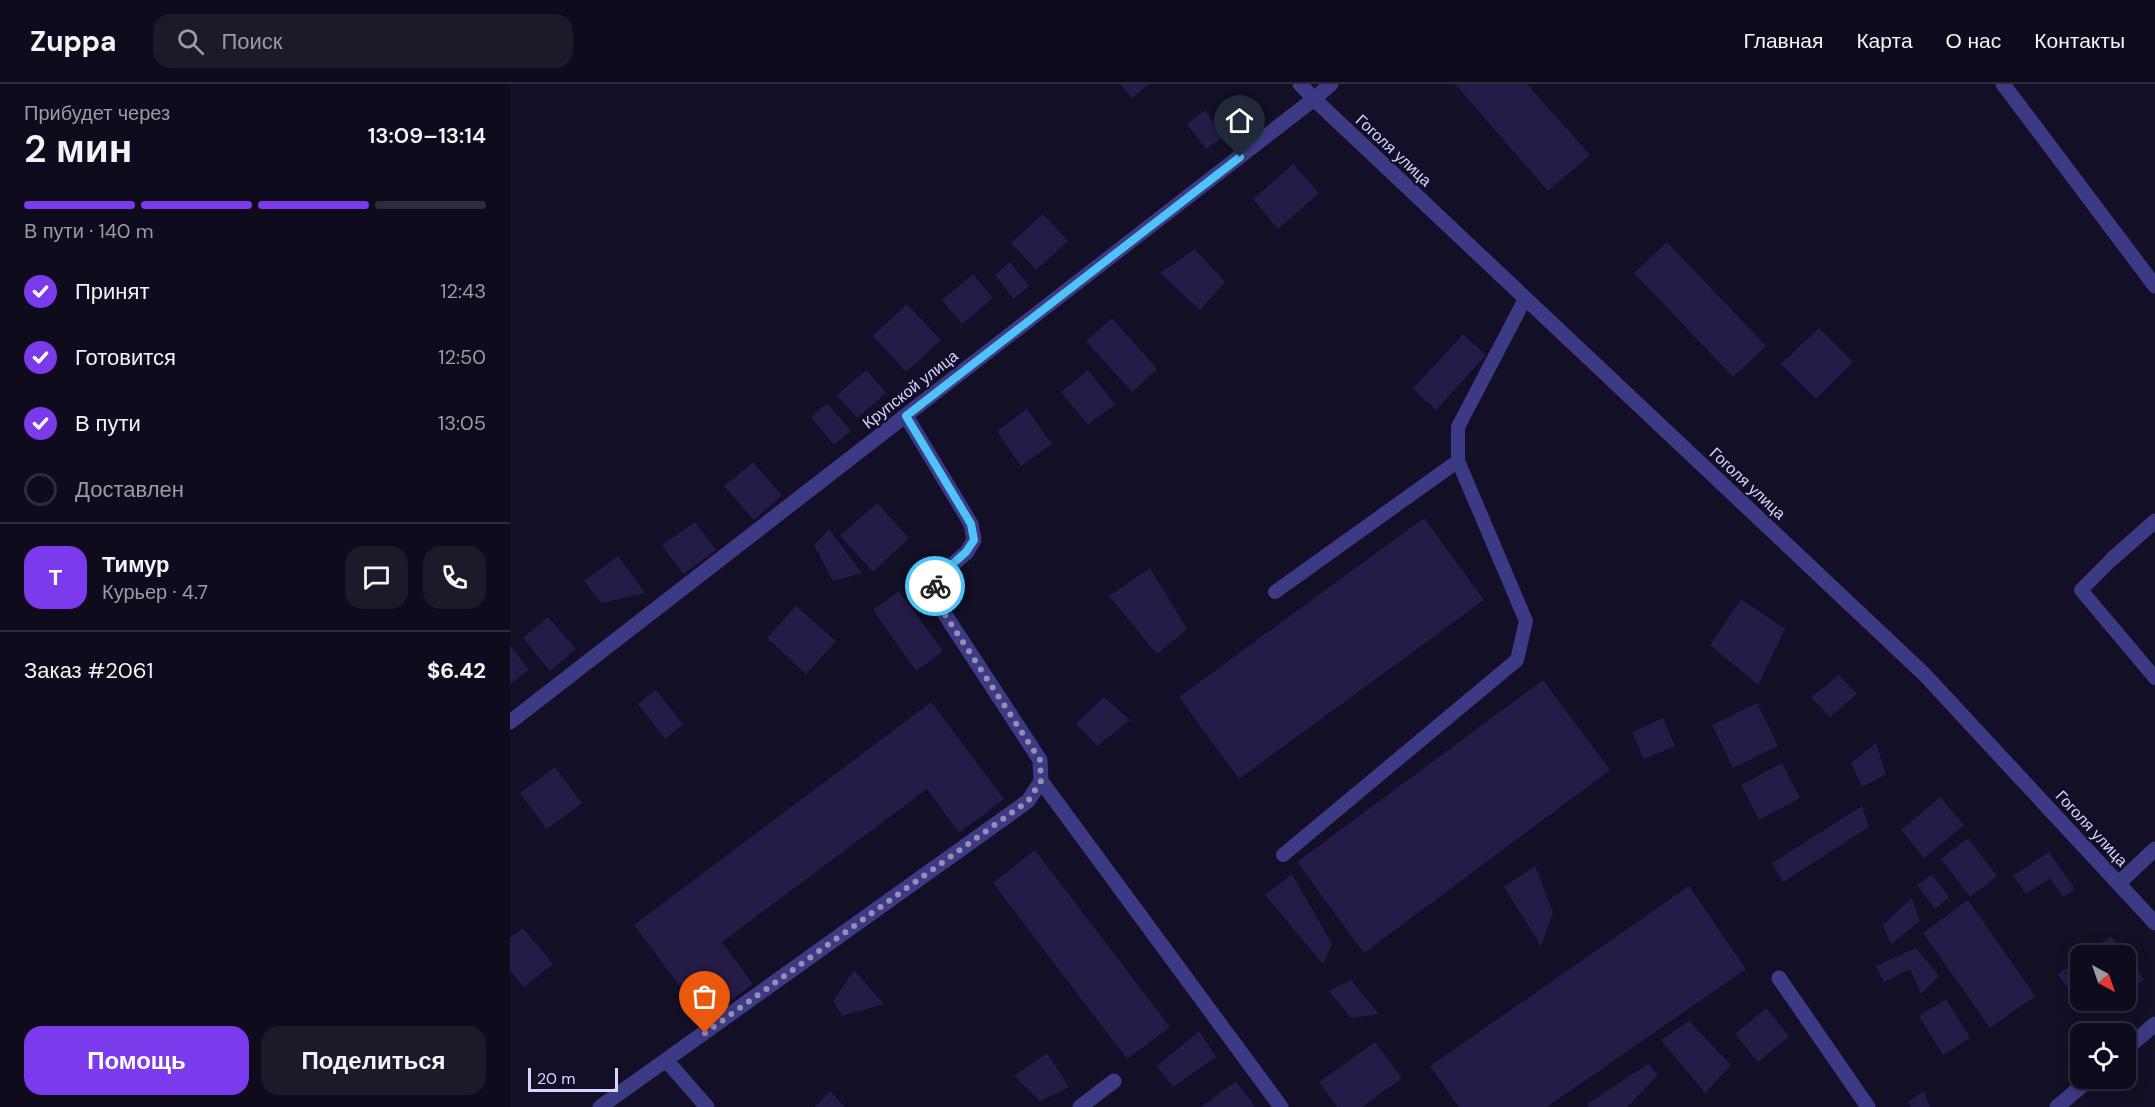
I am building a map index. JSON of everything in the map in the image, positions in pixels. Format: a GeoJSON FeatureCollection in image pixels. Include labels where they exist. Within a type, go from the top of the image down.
{"type":"FeatureCollection","features":[{"type":"Feature","properties":{"kind":"street","name":"Гоголя улица"},"geometry":{"type":"LineString","coordinates":[[1300,84],[1923,674],[2155,924]]}},
{"type":"Feature","properties":{"kind":"street","name":"Крупской улица"},"geometry":{"type":"LineString","coordinates":[[510,722],[1331,84]]}},
{"type":"Feature","properties":{"kind":"street"},"geometry":{"type":"LineString","coordinates":[[2003,84],[2155,286]]}},
{"type":"Feature","properties":{"kind":"street"},"geometry":{"type":"LineString","coordinates":[[906,416],[971,524],[974,540],[966,552],[938,577],[933,593],[942,610],[1040,760],[1041,781],[1281,1107]]}},
{"type":"Feature","properties":{"kind":"street"},"geometry":{"type":"LineString","coordinates":[[2112,559],[2155,521]]}},
{"type":"Feature","properties":{"kind":"street"},"geometry":{"type":"LineString","coordinates":[[600,1107],[1028,801],[1041,781]]}},
{"type":"Feature","properties":{"kind":"street"},"geometry":{"type":"LineString","coordinates":[[2119,883],[2155,849]]}},
{"type":"Feature","properties":{"kind":"street"},"geometry":{"type":"LineString","coordinates":[[1779,978],[1868,1107]]}},
{"type":"Feature","properties":{"kind":"street"},"geometry":{"type":"LineString","coordinates":[[2136,1040],[2155,1024]]}},
{"type":"Feature","properties":{"kind":"street"},"geometry":{"type":"LineString","coordinates":[[666,1060],[707,1107]]}},
{"type":"Feature","properties":{"kind":"street"},"geometry":{"type":"LineString","coordinates":[[1080,1107],[1113,1081]]}},
{"type":"Feature","properties":{"kind":"street"},"geometry":{"type":"LineString","coordinates":[[2057,1107],[2078,1089]]}},
{"type":"Feature","properties":{"kind":"lane"},"geometry":{"type":"LineString","coordinates":[[1282,855],[1517,660],[1526,621],[1458,461],[1458,428],[1525,298]]}},
{"type":"Feature","properties":{"kind":"lane"},"geometry":{"type":"LineString","coordinates":[[1275,592],[1458,461]]}},
{"type":"Feature","properties":{"kind":"lane"},"geometry":{"type":"LineString","coordinates":[[2112,559],[2081,591],[2155,678]]}},
{"type":"Feature","properties":{"kind":"building"},"geometry":{"type":"Polygon","coordinates":[[[1120,84],[1149,84],[1132,98],[1120,84]]]}},
{"type":"Feature","properties":{"kind":"building"},"geometry":{"type":"Polygon","coordinates":[[[1455,84],[1527,84],[1590,155],[1548,191],[1455,84]]]}},
{"type":"Feature","properties":{"kind":"building"},"geometry":{"type":"Polygon","coordinates":[[[1205,110],[1224,136],[1206,149],[1187,124],[1205,110]]]}},
{"type":"Feature","properties":{"kind":"building"},"geometry":{"type":"Polygon","coordinates":[[[1293,164],[1319,193],[1278,229],[1253,199],[1293,164]]]}},
{"type":"Feature","properties":{"kind":"building"},"geometry":{"type":"Polygon","coordinates":[[[1043,214],[1068,241],[1036,270],[1011,243],[1043,214]]]}},
{"type":"Feature","properties":{"kind":"building"},"geometry":{"type":"Polygon","coordinates":[[[1667,242],[1766,346],[1733,377],[1634,273],[1667,242]]]}},
{"type":"Feature","properties":{"kind":"building"},"geometry":{"type":"Polygon","coordinates":[[[1195,249],[1225,282],[1200,310],[1160,273],[1195,249]]]}},
{"type":"Feature","properties":{"kind":"building"},"geometry":{"type":"Polygon","coordinates":[[[1010,262],[1029,286],[1014,299],[995,275],[1010,262]]]}},
{"type":"Feature","properties":{"kind":"building"},"geometry":{"type":"Polygon","coordinates":[[[973,274],[993,298],[962,324],[942,300],[973,274]]]}},
{"type":"Feature","properties":{"kind":"building"},"geometry":{"type":"Polygon","coordinates":[[[907,304],[941,340],[906,372],[873,336],[907,304]]]}},
{"type":"Feature","properties":{"kind":"building"},"geometry":{"type":"Polygon","coordinates":[[[1112,318],[1157,369],[1132,392],[1086,341],[1112,318]]]}},
{"type":"Feature","properties":{"kind":"building"},"geometry":{"type":"Polygon","coordinates":[[[1819,328],[1853,362],[1816,399],[1781,364],[1819,328]]]}},
{"type":"Feature","properties":{"kind":"building"},"geometry":{"type":"Polygon","coordinates":[[[1463,334],[1486,355],[1436,410],[1413,389],[1463,334]]]}},
{"type":"Feature","properties":{"kind":"building"},"geometry":{"type":"Polygon","coordinates":[[[866,370],[886,393],[857,418],[837,395],[866,370]]]}},
{"type":"Feature","properties":{"kind":"building"},"geometry":{"type":"Polygon","coordinates":[[[1088,370],[1115,404],[1088,425],[1061,392],[1088,370]]]}},
{"type":"Feature","properties":{"kind":"building"},"geometry":{"type":"Polygon","coordinates":[[[827,403],[851,431],[834,445],[811,417],[827,403]]]}},
{"type":"Feature","properties":{"kind":"building"},"geometry":{"type":"Polygon","coordinates":[[[1027,409],[1052,444],[1021,466],[997,431],[1027,409]]]}},
{"type":"Feature","properties":{"kind":"building"},"geometry":{"type":"Polygon","coordinates":[[[753,462],[782,495],[754,520],[724,486],[753,462]]]}},
{"type":"Feature","properties":{"kind":"building"},"geometry":{"type":"Polygon","coordinates":[[[877,503],[909,538],[873,572],[840,536],[877,503]]]}},
{"type":"Feature","properties":{"kind":"building"},"geometry":{"type":"Polygon","coordinates":[[[1424,518],[1484,600],[1239,779],[1179,697],[1424,518]]]}},
{"type":"Feature","properties":{"kind":"building"},"geometry":{"type":"Polygon","coordinates":[[[695,522],[716,550],[683,574],[662,545],[695,522]]]}},
{"type":"Feature","properties":{"kind":"building"},"geometry":{"type":"Polygon","coordinates":[[[829,529],[862,573],[833,581],[814,545],[829,529]]]}},
{"type":"Feature","properties":{"kind":"building"},"geometry":{"type":"Polygon","coordinates":[[[618,556],[645,593],[601,603],[584,581],[618,556]]]}},
{"type":"Feature","properties":{"kind":"building"},"geometry":{"type":"Polygon","coordinates":[[[1150,568],[1187,629],[1157,654],[1109,596],[1150,568]]]}},
{"type":"Feature","properties":{"kind":"building"},"geometry":{"type":"Polygon","coordinates":[[[899,591],[943,651],[916,671],[873,610],[899,591]]]}},
{"type":"Feature","properties":{"kind":"building"},"geometry":{"type":"Polygon","coordinates":[[[1741,599],[1785,629],[1758,685],[1710,645],[1741,599]]]}},
{"type":"Feature","properties":{"kind":"building"},"geometry":{"type":"Polygon","coordinates":[[[796,606],[836,641],[806,674],[767,638],[796,606]]]}},
{"type":"Feature","properties":{"kind":"building"},"geometry":{"type":"Polygon","coordinates":[[[548,617],[576,649],[550,671],[523,638],[548,617]]]}},
{"type":"Feature","properties":{"kind":"building"},"geometry":{"type":"Polygon","coordinates":[[[510,645],[529,670],[510,684],[510,645]]]}},
{"type":"Feature","properties":{"kind":"building"},"geometry":{"type":"Polygon","coordinates":[[[1839,675],[1857,694],[1830,717],[1811,697],[1839,675]]]}},
{"type":"Feature","properties":{"kind":"building"},"geometry":{"type":"Polygon","coordinates":[[[1543,680],[1610,770],[1364,953],[1297,862],[1543,680]]]}},
{"type":"Feature","properties":{"kind":"building"},"geometry":{"type":"Polygon","coordinates":[[[656,690],[683,724],[665,739],[638,704],[656,690]]]}},
{"type":"Feature","properties":{"kind":"building"},"geometry":{"type":"Polygon","coordinates":[[[1104,697],[1130,720],[1097,746],[1076,724],[1104,697]]]}},
{"type":"Feature","properties":{"kind":"building"},"geometry":{"type":"Polygon","coordinates":[[[931,702],[1004,799],[959,833],[927,789],[722,942],[753,984],[705,1020],[634,925],[931,702]]]}},
{"type":"Feature","properties":{"kind":"building"},"geometry":{"type":"Polygon","coordinates":[[[1757,703],[1778,746],[1733,768],[1712,725],[1757,703]]]}},
{"type":"Feature","properties":{"kind":"building"},"geometry":{"type":"Polygon","coordinates":[[[1663,718],[1675,746],[1644,759],[1632,732],[1663,718]]]}},
{"type":"Feature","properties":{"kind":"building"},"geometry":{"type":"Polygon","coordinates":[[[1876,743],[1886,774],[1862,787],[1851,763],[1876,743]]]}},
{"type":"Feature","properties":{"kind":"building"},"geometry":{"type":"Polygon","coordinates":[[[1782,763],[1800,798],[1759,820],[1741,785],[1782,763]]]}},
{"type":"Feature","properties":{"kind":"building"},"geometry":{"type":"Polygon","coordinates":[[[555,767],[582,803],[547,829],[520,793],[555,767]]]}},
{"type":"Feature","properties":{"kind":"building"},"geometry":{"type":"Polygon","coordinates":[[[1940,797],[1964,825],[1924,858],[1901,830],[1940,797]]]}},
{"type":"Feature","properties":{"kind":"building"},"geometry":{"type":"Polygon","coordinates":[[[1862,806],[1869,827],[1783,882],[1772,863],[1862,806]]]}},
{"type":"Feature","properties":{"kind":"building"},"geometry":{"type":"Polygon","coordinates":[[[1968,838],[1997,876],[1970,897],[1941,859],[1968,838]]]}},
{"type":"Feature","properties":{"kind":"building"},"geometry":{"type":"Polygon","coordinates":[[[1035,850],[1170,1027],[1127,1059],[993,883],[1035,850]]]}},
{"type":"Feature","properties":{"kind":"building"},"geometry":{"type":"Polygon","coordinates":[[[2049,852],[2075,889],[2063,897],[2050,878],[2026,894],[2013,876],[2049,852]]]}},
{"type":"Feature","properties":{"kind":"building"},"geometry":{"type":"Polygon","coordinates":[[[1535,866],[1553,912],[1541,946],[1504,887],[1535,866]]]}},
{"type":"Feature","properties":{"kind":"building"},"geometry":{"type":"Polygon","coordinates":[[[1292,874],[1332,944],[1323,964],[1265,895],[1292,874]]]}},
{"type":"Feature","properties":{"kind":"building"},"geometry":{"type":"Polygon","coordinates":[[[1932,875],[1949,897],[1935,909],[1917,885],[1932,875]]]}},
{"type":"Feature","properties":{"kind":"building"},"geometry":{"type":"Polygon","coordinates":[[[1689,886],[1746,969],[1547,1107],[1459,1107],[1430,1066],[1689,886]]]}},
{"type":"Feature","properties":{"kind":"building"},"geometry":{"type":"Polygon","coordinates":[[[1912,898],[1920,921],[1891,944],[1883,925],[1912,898]]]}},
{"type":"Feature","properties":{"kind":"building"},"geometry":{"type":"Polygon","coordinates":[[[1968,900],[2035,996],[1990,1028],[1923,933],[1968,900]]]}},
{"type":"Feature","properties":{"kind":"building"},"geometry":{"type":"Polygon","coordinates":[[[523,928],[553,964],[524,987],[510,970],[510,938],[523,928]]]}},
{"type":"Feature","properties":{"kind":"building"},"geometry":{"type":"Polygon","coordinates":[[[2111,936],[2118,945],[2099,945],[2111,936]]]}},
{"type":"Feature","properties":{"kind":"building"},"geometry":{"type":"Polygon","coordinates":[[[1916,948],[1939,976],[1921,994],[1910,969],[1884,982],[1876,966],[1916,948]]]}},
{"type":"Feature","properties":{"kind":"building"},"geometry":{"type":"Polygon","coordinates":[[[2070,966],[2070,990],[2058,975],[2070,966]]]}},
{"type":"Feature","properties":{"kind":"building"},"geometry":{"type":"Polygon","coordinates":[[[2136,969],[2144,980],[2136,985],[2136,969]]]}},
{"type":"Feature","properties":{"kind":"building"},"geometry":{"type":"Polygon","coordinates":[[[854,970],[884,1004],[842,1016],[833,1001],[854,970]]]}},
{"type":"Feature","properties":{"kind":"building"},"geometry":{"type":"Polygon","coordinates":[[[1351,980],[1379,1014],[1351,1018],[1329,991],[1351,980]]]}},
{"type":"Feature","properties":{"kind":"building"},"geometry":{"type":"Polygon","coordinates":[[[1946,999],[1970,1038],[1943,1055],[1919,1016],[1946,999]]]}},
{"type":"Feature","properties":{"kind":"building"},"geometry":{"type":"Polygon","coordinates":[[[1766,1008],[1789,1036],[1758,1062],[1735,1034],[1766,1008]]]}},
{"type":"Feature","properties":{"kind":"building"},"geometry":{"type":"Polygon","coordinates":[[[1689,1021],[1731,1065],[1705,1093],[1661,1040],[1689,1021]]]}},
{"type":"Feature","properties":{"kind":"building"},"geometry":{"type":"Polygon","coordinates":[[[1199,1031],[1216,1057],[1173,1087],[1157,1066],[1199,1031]]]}},
{"type":"Feature","properties":{"kind":"building"},"geometry":{"type":"Polygon","coordinates":[[[1375,1042],[1402,1078],[1362,1107],[1337,1107],[1319,1082],[1375,1042]]]}},
{"type":"Feature","properties":{"kind":"building"},"geometry":{"type":"Polygon","coordinates":[[[1047,1053],[1069,1087],[1040,1101],[1014,1076],[1047,1053]]]}},
{"type":"Feature","properties":{"kind":"building"},"geometry":{"type":"Polygon","coordinates":[[[1648,1064],[1658,1075],[1627,1107],[1589,1107],[1587,1104],[1648,1064]]]}},
{"type":"Feature","properties":{"kind":"building"},"geometry":{"type":"Polygon","coordinates":[[[1236,1081],[1255,1107],[1201,1107],[1236,1081]]]}},
{"type":"Feature","properties":{"kind":"building"},"geometry":{"type":"Polygon","coordinates":[[[830,1091],[845,1107],[815,1107],[830,1091]]]}},
{"type":"Feature","properties":{"kind":"building"},"geometry":{"type":"Polygon","coordinates":[[[1924,1091],[1930,1107],[1911,1107],[1908,1102],[1924,1091]]]}},
{"type":"Feature","properties":{"kind":"way so far"},"geometry":{"type":"LineString","coordinates":[[705,1033],[1028,801],[1041,781],[1040,760],[942,610],[933,593],[935,586]]}},
{"type":"Feature","properties":{"kind":"route"},"geometry":{"type":"LineString","coordinates":[[935,586],[938,577],[966,552],[974,540],[971,524],[906,416],[1240,157]]}}]}
